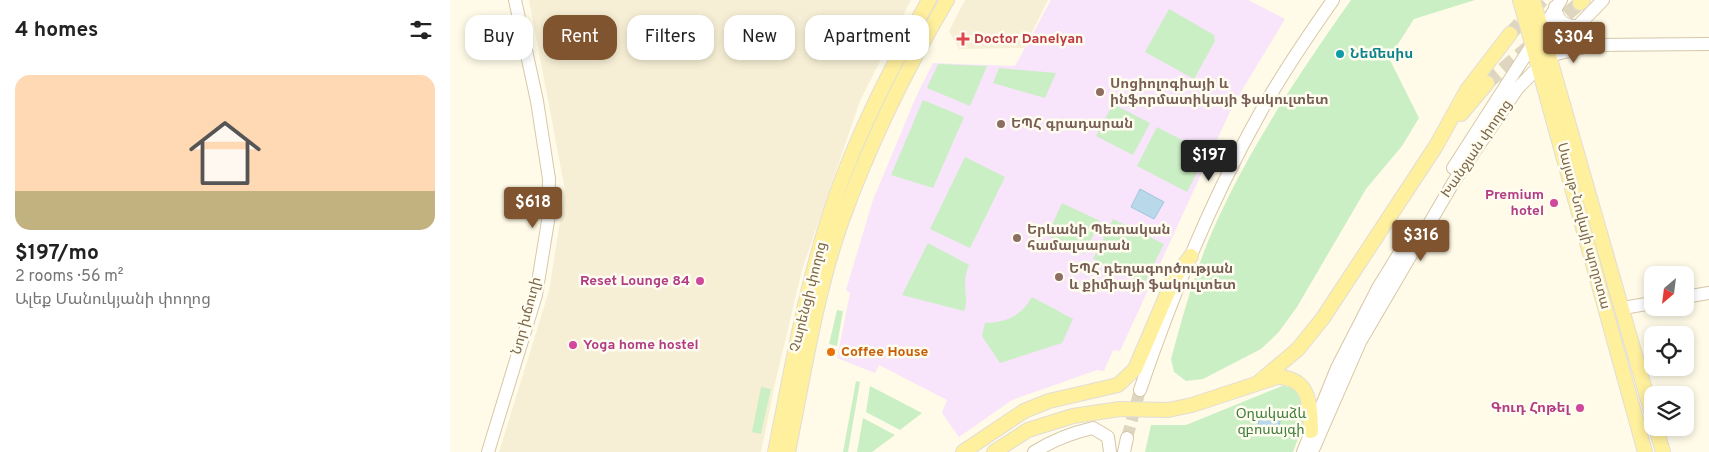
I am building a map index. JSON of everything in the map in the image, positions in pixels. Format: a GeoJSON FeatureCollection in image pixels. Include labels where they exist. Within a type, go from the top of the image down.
{"type":"FeatureCollection","features":[{"type":"Feature","properties":{"kind":"main road","name":"Նոր խճուղի"},"geometry":{"type":"LineString","coordinates":[[488,452],[536,295],[548,221],[549,179],[537,101],[515,0]]}},
{"type":"Feature","properties":{"kind":"main road","name":"Չարենցի փողոց"},"geometry":{"type":"LineString","coordinates":[[788,452],[805,364],[821,299],[879,94],[929,0]]}},
{"type":"Feature","properties":{"kind":"main road","name":"Չարենցի փողոց"},"geometry":{"type":"LineString","coordinates":[[775,452],[811,281],[828,218],[862,150],[893,99],[947,0]]}},
{"type":"Feature","properties":{"kind":"main road"},"geometry":{"type":"LineString","coordinates":[[1140,390],[1158,337],[1206,220],[1259,114],[1333,0]]}},
{"type":"Feature","properties":{"kind":"main road","name":"Սայաթ-Նովայի պողոտա"},"geometry":{"type":"LineString","coordinates":[[1520,0],[1645,452]]}},
{"type":"Feature","properties":{"kind":"main road","name":"Սայաթ-Նովայի պողոտա"},"geometry":{"type":"LineString","coordinates":[[1533,0],[1568,114],[1644,386]]}},
{"type":"Feature","properties":{"kind":"main road","name":"Խանջյան փողոց"},"geometry":{"type":"LineString","coordinates":[[1312,452],[1360,342],[1453,183],[1517,89],[1602,0]]}},
{"type":"Feature","properties":{"kind":"main road"},"geometry":{"type":"LineString","coordinates":[[1558,4],[1561,21],[1570,26],[1577,26]]}},
{"type":"Feature","properties":{"kind":"main road","name":"Խանջյան փողոց"},"geometry":{"type":"LineString","coordinates":[[1302,452],[1337,368],[1378,288],[1558,4]]}},
{"type":"Feature","properties":{"kind":"main road"},"geometry":{"type":"LineString","coordinates":[[1260,382],[1298,349],[1312,333],[1436,146],[1466,90],[1510,34]]}},
{"type":"Feature","properties":{"kind":"main road"},"geometry":{"type":"LineString","coordinates":[[1549,56],[1592,45],[1709,44]]}},
{"type":"Feature","properties":{"kind":"main road"},"geometry":{"type":"LineString","coordinates":[[1436,146],[1487,83]]}},
{"type":"Feature","properties":{"kind":"main road"},"geometry":{"type":"LineString","coordinates":[[963,452],[1024,411],[1049,401],[1118,385],[1126,379],[1135,369],[1174,278],[1191,256]]}},
{"type":"Feature","properties":{"kind":"main road"},"geometry":{"type":"LineString","coordinates":[[1694,296],[1709,293]]}},
{"type":"Feature","properties":{"kind":"main road"},"geometry":{"type":"LineString","coordinates":[[1623,308],[1644,304]]}},
{"type":"Feature","properties":{"kind":"main road"},"geometry":{"type":"LineString","coordinates":[[994,452],[1028,430],[1073,416],[1120,409],[1168,410],[1218,398],[1270,378],[1284,377],[1303,388],[1310,407],[1311,431]]}},
{"type":"Feature","properties":{"kind":"main road"},"geometry":{"type":"LineString","coordinates":[[1034,452],[1051,441],[1074,432],[1093,428],[1102,431],[1108,437],[1110,452]]}},
{"type":"Feature","properties":{"kind":"main road"},"geometry":{"type":"LineString","coordinates":[[1658,436],[1663,452]]}},
{"type":"Feature","properties":{"kind":"main road"},"geometry":{"type":"LineString","coordinates":[[1124,452],[1127,438]]}},
{"type":"Feature","properties":{"kind":"shaded area"},"geometry":{"type":"Polygon","coordinates":[[[529,0],[911,0],[903,15],[805,15],[805,60],[881,60],[860,101],[802,270],[761,452],[499,452],[549,291],[565,190],[529,0]]]}},
{"type":"Feature","properties":{"kind":"shaded area"},"geometry":{"type":"Polygon","coordinates":[[[965,0],[1048,0],[1024,48],[959,49],[949,31],[965,0]]]}},
{"type":"Feature","properties":{"kind":"shaded area","name":"Երևանի Պետական համալսարան"},"geometry":{"type":"Polygon","coordinates":[[[1051,0],[1248,0],[1285,19],[1233,105],[1120,351],[1113,350],[1104,371],[1097,370],[1012,400],[959,437],[942,413],[947,400],[879,365],[875,373],[837,358],[850,293],[846,290],[873,200],[916,97],[933,63],[1015,66],[1051,0]]]}},
{"type":"Feature","properties":{"kind":"green space","name":"Օղակաձև զբոսայգի"},"geometry":{"type":"Polygon","coordinates":[[[1351,0],[1475,0],[1414,19],[1389,58],[1419,118],[1402,146],[1366,189],[1297,307],[1278,333],[1261,349],[1203,379],[1186,381],[1174,372],[1171,359],[1193,284],[1209,239],[1223,207],[1256,146],[1312,57],[1351,0]]]}},
{"type":"Feature","properties":{"kind":"green space"},"geometry":{"type":"Polygon","coordinates":[[[1169,9],[1214,35],[1215,41],[1194,79],[1145,52],[1169,9]]]}},
{"type":"Feature","properties":{"kind":"green space"},"geometry":{"type":"Polygon","coordinates":[[[938,64],[987,66],[970,106],[927,88],[938,64]]]}},
{"type":"Feature","properties":{"kind":"green space"},"geometry":{"type":"Polygon","coordinates":[[[999,68],[1056,73],[1045,98],[993,83],[999,68]]]}},
{"type":"Feature","properties":{"kind":"green space"},"geometry":{"type":"Polygon","coordinates":[[[923,100],[964,117],[933,188],[891,175],[923,100]]]}},
{"type":"Feature","properties":{"kind":"green space"},"geometry":{"type":"Polygon","coordinates":[[[1113,104],[1150,123],[1133,155],[1096,136],[1113,104]]]}},
{"type":"Feature","properties":{"kind":"green space"},"geometry":{"type":"Polygon","coordinates":[[[1157,127],[1207,153],[1187,192],[1137,166],[1157,127]]]}},
{"type":"Feature","properties":{"kind":"green space"},"geometry":{"type":"Polygon","coordinates":[[[965,157],[1005,177],[970,248],[930,229],[965,157]]]}},
{"type":"Feature","properties":{"kind":"green space"},"geometry":{"type":"Polygon","coordinates":[[[1062,203],[1100,221],[1084,254],[1047,236],[1062,203]]]}},
{"type":"Feature","properties":{"kind":"green space"},"geometry":{"type":"Polygon","coordinates":[[[1113,219],[1164,244],[1144,284],[1093,259],[1113,219]]]}},
{"type":"Feature","properties":{"kind":"green space"},"geometry":{"type":"Polygon","coordinates":[[[928,243],[969,265],[965,279],[966,306],[964,311],[902,295],[928,243]]]}},
{"type":"Feature","properties":{"kind":"green space"},"geometry":{"type":"Polygon","coordinates":[[[1032,297],[1073,319],[1062,343],[1000,363],[982,336],[985,323],[1013,317],[1028,304],[1032,297]]]}},
{"type":"Feature","properties":{"kind":"green space"},"geometry":{"type":"Polygon","coordinates":[[[837,310],[843,311],[837,346],[829,344],[837,310]]]}},
{"type":"Feature","properties":{"kind":"green space"},"geometry":{"type":"Polygon","coordinates":[[[856,381],[860,382],[848,452],[843,452],[856,381]]]}},
{"type":"Feature","properties":{"kind":"green space"},"geometry":{"type":"Polygon","coordinates":[[[870,386],[922,413],[900,430],[866,412],[870,386]]]}},
{"type":"Feature","properties":{"kind":"green space","name":"Օղակաձև զբոսայգի"},"geometry":{"type":"Polygon","coordinates":[[[1282,386],[1293,387],[1302,404],[1302,426],[1293,452],[1145,452],[1151,425],[1186,425],[1282,386]]]}},
{"type":"Feature","properties":{"kind":"green space"},"geometry":{"type":"Polygon","coordinates":[[[761,387],[771,389],[761,434],[752,432],[761,387]]]}},
{"type":"Feature","properties":{"kind":"green space"},"geometry":{"type":"Polygon","coordinates":[[[863,418],[895,435],[872,452],[857,452],[863,418]]]}},
{"type":"Feature","properties":{"kind":"water"},"geometry":{"type":"Polygon","coordinates":[[[1140,189],[1164,202],[1154,219],[1131,207],[1140,189]]]}},
{"type":"Feature","properties":{"kind":"water"},"geometry":{"type":"Polygon","coordinates":[[[1260,412],[1281,415],[1279,427],[1266,425],[1264,434],[1257,433],[1260,412]]]}},
{"type":"Feature","properties":{"kind":"tunnel"},"geometry":{"type":"LineString","coordinates":[[1510,34],[1542,0]]}},
{"type":"Feature","properties":{"kind":"tunnel"},"geometry":{"type":"LineString","coordinates":[[1487,83],[1580,3]]}},
{"type":"Feature","properties":{"kind":"tunnel"},"geometry":{"type":"LineString","coordinates":[[1127,438],[1140,390]]}},
{"type":"Feature","properties":{"kind":"place","name":"Doctor Danelyan"},"geometry":{"type":"Point","coordinates":[963,39]}},
{"type":"Feature","properties":{"kind":"place","name":"Նեմեսիս"},"geometry":{"type":"Point","coordinates":[1340,54]}},
{"type":"Feature","properties":{"kind":"place","name":"Սոցիոլոգիայի և ինֆորմատիկայի ֆակուլտետ"},"geometry":{"type":"Point","coordinates":[1100,92]}},
{"type":"Feature","properties":{"kind":"place","name":"ԵՊՀ գրադարան"},"geometry":{"type":"Point","coordinates":[1001,124]}},
{"type":"Feature","properties":{"kind":"place","name":"Premium hotel"},"geometry":{"type":"Point","coordinates":[1554,203]}},
{"type":"Feature","properties":{"kind":"place","name":"Երևանի Պետական համալսարան"},"geometry":{"type":"Point","coordinates":[1017,238]}},
{"type":"Feature","properties":{"kind":"place","name":"ԵՊՀ դեղագործության և քիմիայի ֆակուլտետ"},"geometry":{"type":"Point","coordinates":[1059,277]}},
{"type":"Feature","properties":{"kind":"place","name":"Reset Lounge 84"},"geometry":{"type":"Point","coordinates":[700,281]}},
{"type":"Feature","properties":{"kind":"place","name":"Yoga home hostel"},"geometry":{"type":"Point","coordinates":[573,345]}},
{"type":"Feature","properties":{"kind":"place","name":"Coffee House"},"geometry":{"type":"Point","coordinates":[831,352]}},
{"type":"Feature","properties":{"kind":"place","name":"Գուդ Հոթել"},"geometry":{"type":"Point","coordinates":[1580,408]}}]}
